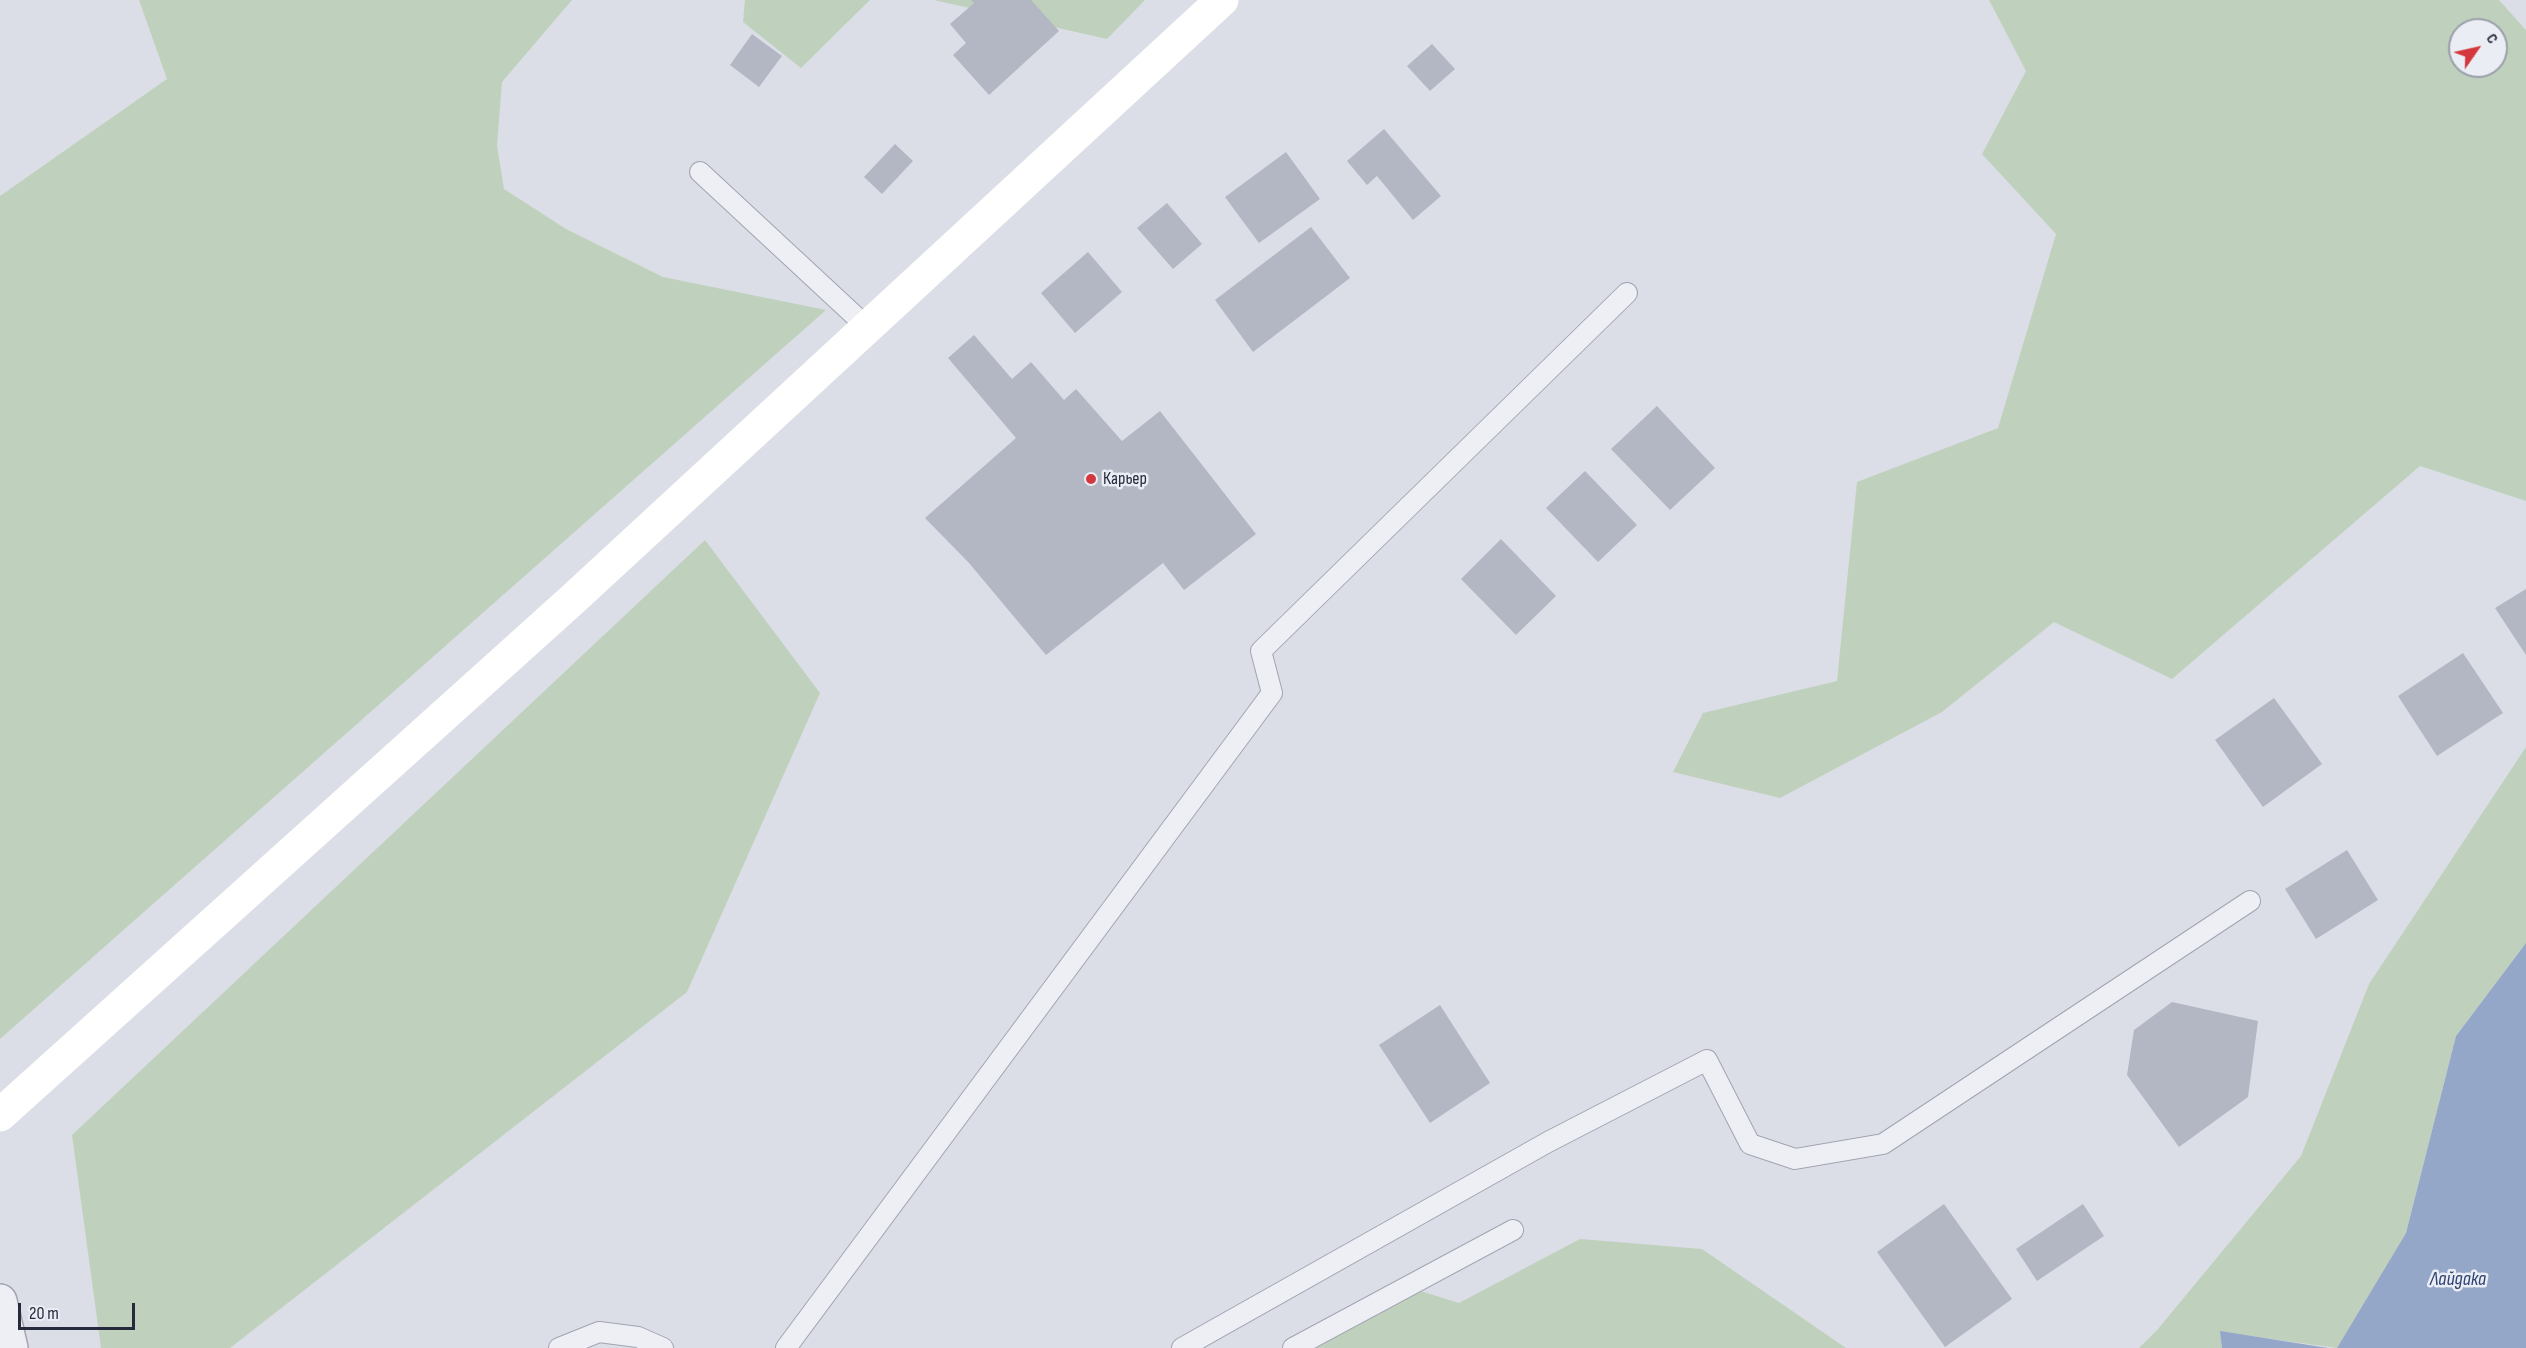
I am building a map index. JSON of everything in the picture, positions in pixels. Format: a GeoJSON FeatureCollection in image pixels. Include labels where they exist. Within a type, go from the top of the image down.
{"type":"FeatureCollection","features":[{"type":"Feature","properties":{"kind":"main road"},"geometry":{"type":"LineString","coordinates":[[0,1115],[563,608],[1222,0]]}},
{"type":"Feature","properties":{"kind":"street"},"geometry":{"type":"LineString","coordinates":[[0,1301],[11,1348]]}},
{"type":"Feature","properties":{"kind":"lane"},"geometry":{"type":"LineString","coordinates":[[700,172],[867,327]]}},
{"type":"Feature","properties":{"kind":"lane"},"geometry":{"type":"LineString","coordinates":[[786,1348],[1272,693],[1261,651],[1627,293]]}},
{"type":"Feature","properties":{"kind":"lane"},"geometry":{"type":"LineString","coordinates":[[1182,1348],[1548,1142],[1707,1060],[1750,1144],[1795,1159],[1883,1144],[2250,901]]}},
{"type":"Feature","properties":{"kind":"lane"},"geometry":{"type":"LineString","coordinates":[[1293,1348],[1513,1230]]}},
{"type":"Feature","properties":{"kind":"lane"},"geometry":{"type":"LineString","coordinates":[[559,1348],[599,1332],[638,1337],[663,1348]]}},
{"type":"Feature","properties":{"kind":"green space"},"geometry":{"type":"Polygon","coordinates":[[[139,0],[572,0],[502,82],[497,146],[504,189],[566,229],[663,277],[826,310],[0,1039],[0,196],[167,79],[139,0]]]}},
{"type":"Feature","properties":{"kind":"green space"},"geometry":{"type":"Polygon","coordinates":[[[745,0],[870,0],[801,68],[743,22],[745,0]]]}},
{"type":"Feature","properties":{"kind":"green space"},"geometry":{"type":"Polygon","coordinates":[[[934,0],[1145,0],[1107,39],[934,0]]]}},
{"type":"Feature","properties":{"kind":"green space"},"geometry":{"type":"Polygon","coordinates":[[[1989,0],[2499,0],[2526,30],[2526,501],[2420,466],[2172,679],[2054,622],[1942,712],[1780,798],[1673,772],[1703,713],[1837,681],[1857,482],[1998,428],[2056,234],[1982,154],[2026,71],[1989,0]]]}},
{"type":"Feature","properties":{"kind":"green space"},"geometry":{"type":"Polygon","coordinates":[[[705,540],[820,693],[687,992],[230,1348],[101,1348],[72,1135],[705,540]]]}},
{"type":"Feature","properties":{"kind":"green space"},"geometry":{"type":"Polygon","coordinates":[[[2526,747],[2526,943],[2456,1036],[2406,1233],[2337,1348],[2221,1332],[2222,1348],[2139,1348],[2158,1329],[2301,1156],[2369,984],[2526,747]]]}},
{"type":"Feature","properties":{"kind":"green space"},"geometry":{"type":"Polygon","coordinates":[[[1580,1239],[1702,1249],[1846,1348],[1295,1348],[1398,1284],[1459,1303],[1580,1239]]]}},
{"type":"Feature","properties":{"kind":"water","name":"Лайдака"},"geometry":{"type":"Polygon","coordinates":[[[2526,943],[2526,1348],[2337,1348],[2406,1233],[2456,1036],[2526,943]]]}},
{"type":"Feature","properties":{"kind":"water"},"geometry":{"type":"Polygon","coordinates":[[[2220,1331],[2328,1348],[2222,1348],[2220,1331]]]}},
{"type":"Feature","properties":{"kind":"building"},"geometry":{"type":"Polygon","coordinates":[[[971,0],[1031,0],[1059,31],[989,95],[953,55],[966,43],[950,24],[974,3],[971,0]]]}},
{"type":"Feature","properties":{"kind":"building"},"geometry":{"type":"Polygon","coordinates":[[[752,34],[782,56],[759,87],[730,65],[752,34]]]}},
{"type":"Feature","properties":{"kind":"building"},"geometry":{"type":"Polygon","coordinates":[[[1432,44],[1455,69],[1430,91],[1407,66],[1432,44]]]}},
{"type":"Feature","properties":{"kind":"building"},"geometry":{"type":"Polygon","coordinates":[[[1384,129],[1441,196],[1413,220],[1377,176],[1367,185],[1347,161],[1384,129]]]}},
{"type":"Feature","properties":{"kind":"building"},"geometry":{"type":"Polygon","coordinates":[[[895,144],[913,161],[882,194],[864,177],[895,144]]]}},
{"type":"Feature","properties":{"kind":"building"},"geometry":{"type":"Polygon","coordinates":[[[1286,152],[1320,199],[1259,243],[1225,197],[1286,152]]]}},
{"type":"Feature","properties":{"kind":"building"},"geometry":{"type":"Polygon","coordinates":[[[1167,203],[1202,244],[1173,269],[1137,228],[1167,203]]]}},
{"type":"Feature","properties":{"kind":"building"},"geometry":{"type":"Polygon","coordinates":[[[1311,227],[1350,278],[1253,352],[1215,300],[1311,227]]]}},
{"type":"Feature","properties":{"kind":"building"},"geometry":{"type":"Polygon","coordinates":[[[1088,252],[1122,292],[1075,333],[1041,293],[1088,252]]]}},
{"type":"Feature","properties":{"kind":"building","name":"Карьер"},"geometry":{"type":"Polygon","coordinates":[[[974,335],[1012,379],[1031,362],[1064,400],[1076,389],[1122,441],[1160,411],[1256,534],[1184,590],[1163,563],[1046,655],[969,563],[925,518],[1016,438],[948,358],[974,335]]]}},
{"type":"Feature","properties":{"kind":"building"},"geometry":{"type":"Polygon","coordinates":[[[1657,406],[1715,468],[1670,510],[1611,449],[1657,406]]]}},
{"type":"Feature","properties":{"kind":"building"},"geometry":{"type":"Polygon","coordinates":[[[1585,471],[1637,525],[1598,562],[1546,508],[1585,471]]]}},
{"type":"Feature","properties":{"kind":"building"},"geometry":{"type":"Polygon","coordinates":[[[1501,539],[1556,596],[1516,635],[1461,579],[1501,539]]]}},
{"type":"Feature","properties":{"kind":"building"},"geometry":{"type":"Polygon","coordinates":[[[2526,589],[2526,655],[2495,608],[2526,589]]]}},
{"type":"Feature","properties":{"kind":"building"},"geometry":{"type":"Polygon","coordinates":[[[2463,653],[2503,713],[2437,756],[2398,696],[2463,653]]]}},
{"type":"Feature","properties":{"kind":"building"},"geometry":{"type":"Polygon","coordinates":[[[2274,698],[2322,764],[2263,807],[2215,740],[2274,698]]]}},
{"type":"Feature","properties":{"kind":"building"},"geometry":{"type":"Polygon","coordinates":[[[2347,850],[2378,900],[2316,939],[2285,889],[2347,850]]]}},
{"type":"Feature","properties":{"kind":"building"},"geometry":{"type":"Polygon","coordinates":[[[2172,1002],[2258,1021],[2248,1097],[2179,1147],[2127,1075],[2134,1030],[2172,1002]]]}},
{"type":"Feature","properties":{"kind":"building"},"geometry":{"type":"Polygon","coordinates":[[[1440,1005],[1490,1083],[1430,1123],[1379,1045],[1440,1005]]]}},
{"type":"Feature","properties":{"kind":"building"},"geometry":{"type":"Polygon","coordinates":[[[1944,1204],[2012,1299],[1945,1347],[1877,1252],[1944,1204]]]}},
{"type":"Feature","properties":{"kind":"building"},"geometry":{"type":"Polygon","coordinates":[[[2083,1204],[2104,1236],[2037,1281],[2016,1249],[2083,1204]]]}},
{"type":"Feature","properties":{"kind":"place","name":"Карьер"},"geometry":{"type":"Point","coordinates":[1091,479]}}]}
